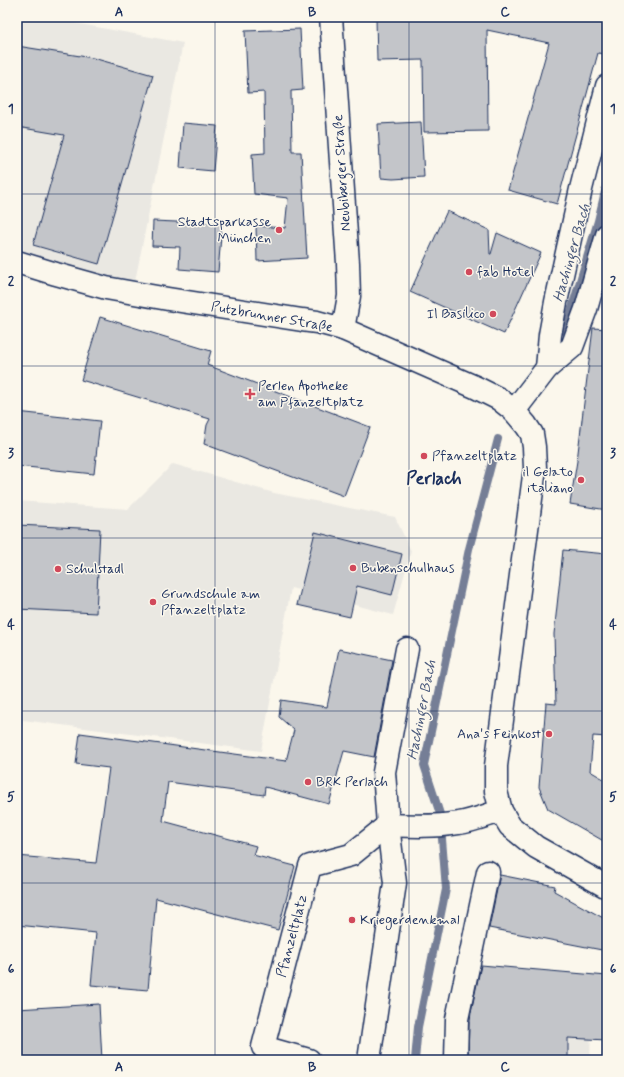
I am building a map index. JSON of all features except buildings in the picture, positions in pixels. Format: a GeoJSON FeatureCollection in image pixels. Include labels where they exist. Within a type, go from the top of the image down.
{"type":"FeatureCollection","features":[{"type":"Feature","properties":{"kind":"street","name":"Neubiberger Straße"},"geometry":{"type":"LineString","coordinates":[[331,17],[348,263],[349,296],[343,329]]}},
{"type":"Feature","properties":{"kind":"street"},"geometry":{"type":"LineString","coordinates":[[547,368],[550,335],[556,302],[581,189],[607,86]]}},
{"type":"Feature","properties":{"kind":"street"},"geometry":{"type":"LineString","coordinates":[[607,235],[586,309],[572,347],[547,368],[514,411],[532,434],[535,468],[496,766],[496,791],[501,810],[510,826],[536,847],[607,887]]}},
{"type":"Feature","properties":{"kind":"street","name":"Putzbrunner Straße"},"geometry":{"type":"LineString","coordinates":[[17,262],[106,288],[317,322],[343,329],[476,387],[499,400],[514,411]]}},
{"type":"Feature","properties":{"kind":"street"},"geometry":{"type":"LineString","coordinates":[[369,1060],[395,883],[388,825],[384,772],[407,649]]}},
{"type":"Feature","properties":{"kind":"street"},"geometry":{"type":"LineString","coordinates":[[388,825],[417,826],[458,823],[470,821],[501,810]]}},
{"type":"Feature","properties":{"kind":"street","name":"Pfanzeltplatz"},"geometry":{"type":"LineString","coordinates":[[309,1060],[263,1047],[310,866],[351,855],[388,825]]}},
{"type":"Feature","properties":{"kind":"street"},"geometry":{"type":"LineString","coordinates":[[456,1060],[457,1019],[488,872]]}},
{"type":"Feature","properties":{"kind":"shaded area"},"geometry":{"type":"Polygon","coordinates":[[[17,17],[42,17],[183,43],[130,306],[17,272],[17,17]]]}},
{"type":"Feature","properties":{"kind":"shaded area","name":"Grundschule am Pfanzeltplatz"},"geometry":{"type":"Polygon","coordinates":[[[173,464],[274,493],[395,517],[411,551],[393,615],[291,588],[261,751],[23,720],[17,763],[17,501],[128,509],[173,464]]]}},
{"type":"Feature","properties":{"kind":"shaded area"},"geometry":{"type":"Polygon","coordinates":[[[533,1001],[591,1029],[590,1060],[533,1060],[533,1001]]]}},
{"type":"Feature","properties":{"kind":"waterway","name":"Hachinger Bach"},"geometry":{"type":"LineString","coordinates":[[565,331],[598,221],[607,183]]}},
{"type":"Feature","properties":{"kind":"waterway","name":"Hachinger Bach"},"geometry":{"type":"LineString","coordinates":[[415,1060],[418,1027],[446,889],[440,814],[424,765],[469,549],[498,439]]}},
{"type":"Feature","properties":{"kind":"place","name":"Stadtsparkasse München"},"geometry":{"type":"Point","coordinates":[279,230]}},
{"type":"Feature","properties":{"kind":"place","name":"fab Hotel"},"geometry":{"type":"Point","coordinates":[469,272]}},
{"type":"Feature","properties":{"kind":"place","name":"Il Basilico"},"geometry":{"type":"Point","coordinates":[493,314]}},
{"type":"Feature","properties":{"kind":"place","name":"Perlen Apotheke am Pfanzeltplatz"},"geometry":{"type":"Point","coordinates":[250,394]}},
{"type":"Feature","properties":{"kind":"place","name":"Pfanzeltplatz"},"geometry":{"type":"Point","coordinates":[424,456]}},
{"type":"Feature","properties":{"kind":"place","name":"il Gelato italiano"},"geometry":{"type":"Point","coordinates":[581,480]}},
{"type":"Feature","properties":{"kind":"place","name":"Bubenschulhaus"},"geometry":{"type":"Point","coordinates":[353,568]}},
{"type":"Feature","properties":{"kind":"place","name":"Schulstadl"},"geometry":{"type":"Point","coordinates":[58,569]}},
{"type":"Feature","properties":{"kind":"place","name":"Grundschule am Pfanzeltplatz"},"geometry":{"type":"Point","coordinates":[153,602]}},
{"type":"Feature","properties":{"kind":"place","name":"Ana's Feinkost"},"geometry":{"type":"Point","coordinates":[549,734]}},
{"type":"Feature","properties":{"kind":"place","name":"BRK Perlach"},"geometry":{"type":"Point","coordinates":[308,782]}},
{"type":"Feature","properties":{"kind":"place","name":"Kriegerdenkmal"},"geometry":{"type":"Point","coordinates":[352,920]}},
{"type":"Feature","properties":{"kind":"district","name":"Perlach"},"geometry":{"type":"Point","coordinates":[434,479]}}]}
